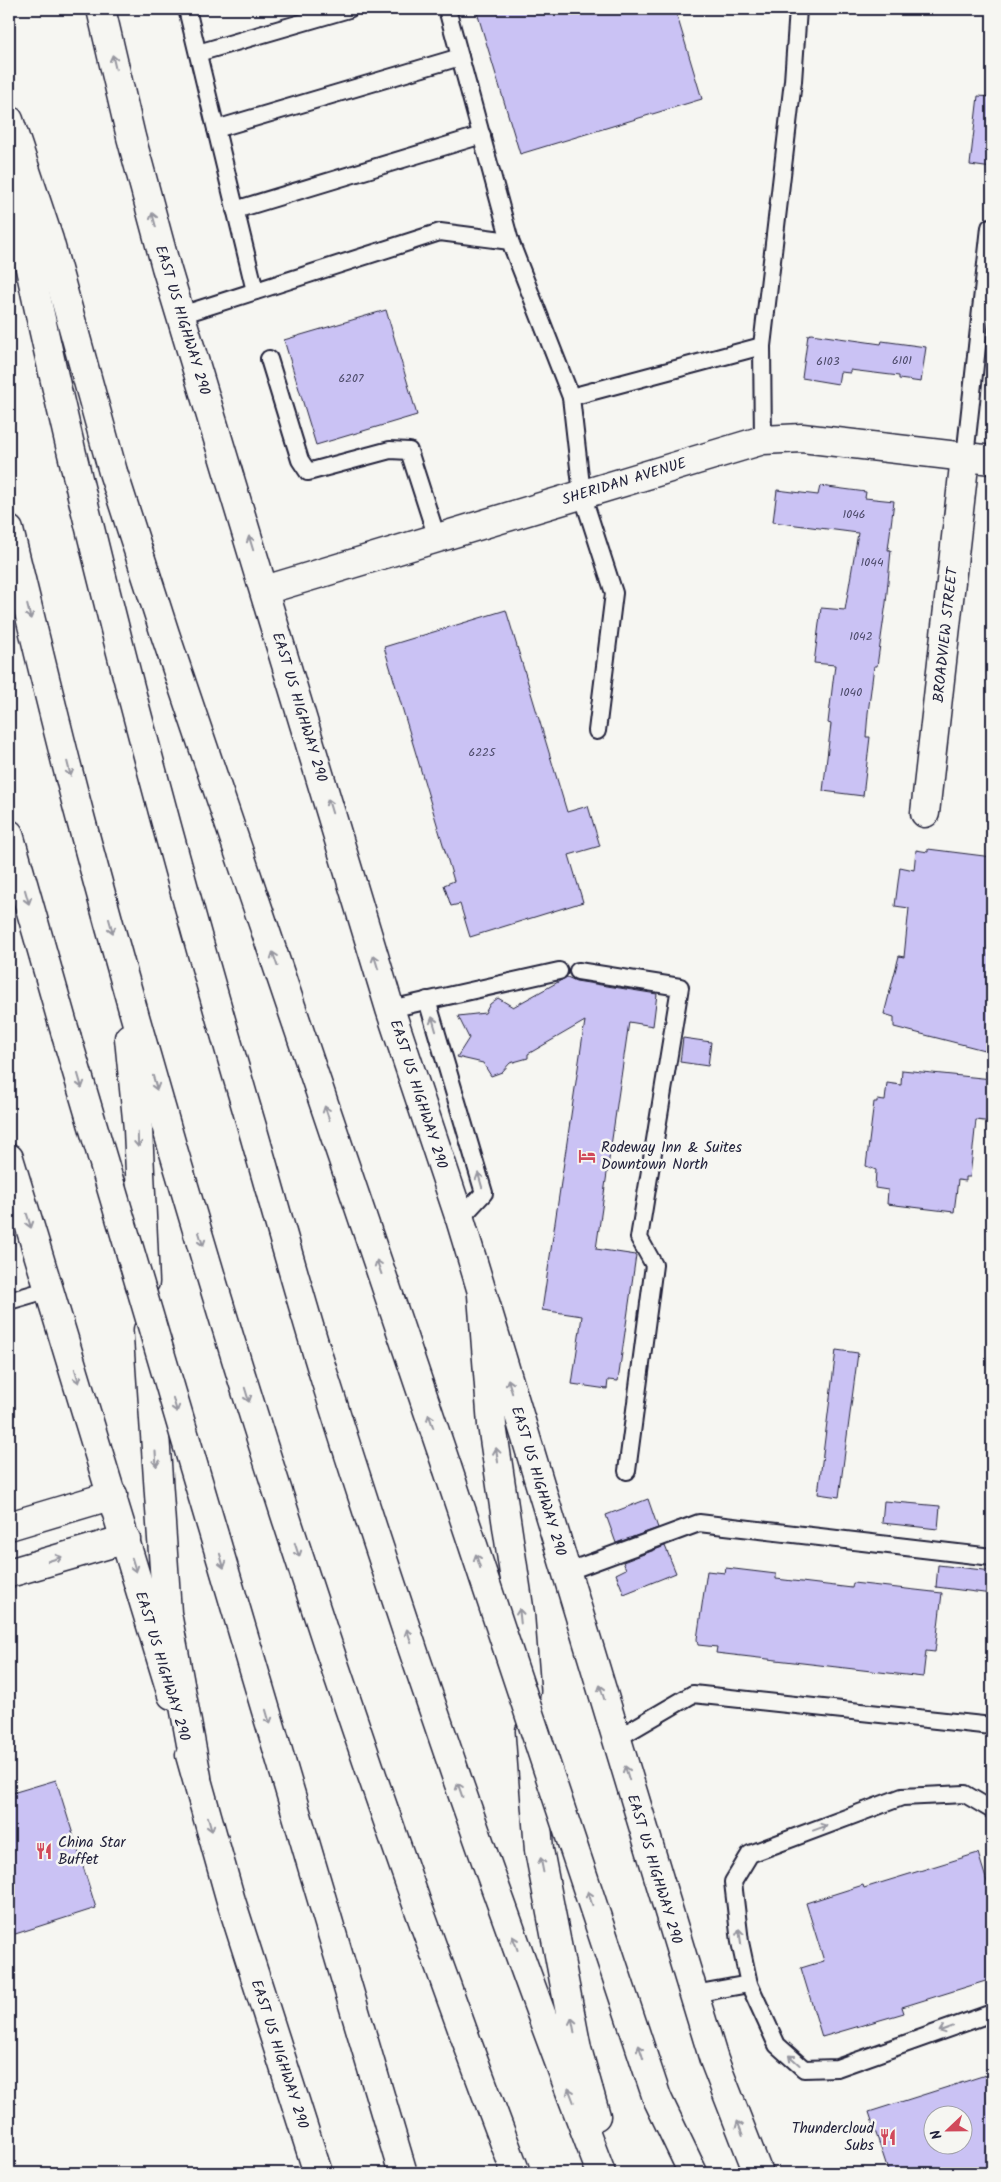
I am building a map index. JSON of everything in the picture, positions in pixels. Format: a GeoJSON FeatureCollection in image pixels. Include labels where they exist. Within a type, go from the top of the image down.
{"type":"FeatureCollection","features":[{"type":"Feature","properties":{"kind":"main road","name":"EAST US HIGHWAY 290"},"geometry":{"type":"LineString","coordinates":[[101,9],[131,137],[181,315],[390,1009],[460,1219],[714,2060],[758,2173]]}},
{"type":"Feature","properties":{"kind":"main road"},"geometry":{"type":"LineString","coordinates":[[9,120],[49,240],[113,472],[165,634],[657,2098],[678,2173]]}},
{"type":"Feature","properties":{"kind":"main road"},"geometry":{"type":"LineString","coordinates":[[9,169],[24,245],[115,630],[158,800],[324,1376],[458,1786],[550,2041],[601,2173]]}},
{"type":"Feature","properties":{"kind":"main road","name":"SHERIDAN AVENUE"},"geometry":{"type":"LineString","coordinates":[[265,590],[763,440],[802,438],[992,460]]}},
{"type":"Feature","properties":{"kind":"main road","name":"BROADVIEW STREET"},"geometry":{"type":"LineString","coordinates":[[925,813],[965,457]]}},
{"type":"Feature","properties":{"kind":"main road"},"geometry":{"type":"LineString","coordinates":[[9,530],[82,823],[248,1398],[390,1829],[516,2173]]}},
{"type":"Feature","properties":{"kind":"main road"},"geometry":{"type":"LineString","coordinates":[[9,834],[66,1035],[403,2173]]}},
{"type":"Feature","properties":{"kind":"main road"},"geometry":{"type":"LineString","coordinates":[[123,969],[138,1129],[140,1207],[167,1613],[197,1777]]}},
{"type":"Feature","properties":{"kind":"main road","name":"EAST US HIGHWAY 290"},"geometry":{"type":"LineString","coordinates":[[9,1158],[113,1495],[232,1901],[318,2173]]}},
{"type":"Feature","properties":{"kind":"main road"},"geometry":{"type":"LineString","coordinates":[[482,1295],[492,1425],[520,1614],[539,1850],[578,2049],[612,2173]]}},
{"type":"Feature","properties":{"kind":"main road"},"geometry":{"type":"LineString","coordinates":[[9,1526],[113,1495]]}},
{"type":"Feature","properties":{"kind":"main road"},"geometry":{"type":"LineString","coordinates":[[9,1573],[126,1539]]}},
{"type":"Feature","properties":{"kind":"main road"},"geometry":{"type":"LineString","coordinates":[[657,2098],[693,2173]]}},
{"type":"Feature","properties":{"kind":"lane"},"geometry":{"type":"LineString","coordinates":[[187,9],[255,291]]}},
{"type":"Feature","properties":{"kind":"lane"},"geometry":{"type":"LineString","coordinates":[[198,53],[349,9]]}},
{"type":"Feature","properties":{"kind":"lane"},"geometry":{"type":"LineString","coordinates":[[447,9],[510,241],[571,397],[582,494],[614,593],[597,731]]}},
{"type":"Feature","properties":{"kind":"lane"},"geometry":{"type":"LineString","coordinates":[[763,440],[762,346],[793,81],[798,9]]}},
{"type":"Feature","properties":{"kind":"lane"},"geometry":{"type":"LineString","coordinates":[[216,128],[460,57]]}},
{"type":"Feature","properties":{"kind":"lane"},"geometry":{"type":"LineString","coordinates":[[236,210],[482,135]]}},
{"type":"Feature","properties":{"kind":"lane"},"geometry":{"type":"LineString","coordinates":[[965,457],[990,227]]}},
{"type":"Feature","properties":{"kind":"lane"},"geometry":{"type":"LineString","coordinates":[[181,315],[440,232],[510,241]]}},
{"type":"Feature","properties":{"kind":"lane"},"geometry":{"type":"LineString","coordinates":[[571,397],[762,346]]}},
{"type":"Feature","properties":{"kind":"lane"},"geometry":{"type":"LineString","coordinates":[[269,359],[300,460],[308,472],[390,450],[409,451],[437,538]]}},
{"type":"Feature","properties":{"kind":"lane"},"geometry":{"type":"LineString","coordinates":[[390,1009],[559,971]]}},
{"type":"Feature","properties":{"kind":"lane"},"geometry":{"type":"LineString","coordinates":[[578,971],[680,987],[639,1238],[654,1265],[627,1471]]}},
{"type":"Feature","properties":{"kind":"lane"},"geometry":{"type":"LineString","coordinates":[[427,1000],[484,1193],[460,1219]]}},
{"type":"Feature","properties":{"kind":"lane"},"geometry":{"type":"LineString","coordinates":[[9,1301],[50,1289]]}},
{"type":"Feature","properties":{"kind":"lane"},"geometry":{"type":"LineString","coordinates":[[566,1572],[699,1523],[992,1557]]}},
{"type":"Feature","properties":{"kind":"lane"},"geometry":{"type":"LineString","coordinates":[[616,1739],[693,1694],[992,1726]]}},
{"type":"Feature","properties":{"kind":"lane"},"geometry":{"type":"LineString","coordinates":[[992,1810],[965,1794],[902,1798],[750,1854],[733,1882],[740,1942],[749,1984],[777,2045],[804,2069],[837,2068],[992,2013]]}},
{"type":"Feature","properties":{"kind":"lane"},"geometry":{"type":"LineString","coordinates":[[694,1994],[749,1984]]}},
{"type":"Feature","properties":{"kind":"building"},"geometry":{"type":"Polygon","coordinates":[[[476,9],[675,9],[702,99],[520,154],[476,9]]]}},
{"type":"Feature","properties":{"kind":"building"},"geometry":{"type":"Polygon","coordinates":[[[978,96],[992,97],[992,168],[970,165],[978,96]]]}},
{"type":"Feature","properties":{"kind":"building"},"geometry":{"type":"Polygon","coordinates":[[[386,310],[417,415],[316,445],[284,340],[386,310]]]}},
{"type":"Feature","properties":{"kind":"building"},"geometry":{"type":"Polygon","coordinates":[[[808,335],[881,344],[882,341],[926,347],[921,382],[899,379],[899,376],[850,370],[850,373],[840,372],[838,384],[802,378],[808,335]]]}},
{"type":"Feature","properties":{"kind":"building"},"geometry":{"type":"Polygon","coordinates":[[[820,486],[866,492],[865,498],[894,501],[888,550],[891,550],[886,603],[877,666],[874,666],[868,713],[866,737],[870,737],[863,796],[823,791],[831,724],[828,723],[835,665],[814,663],[821,608],[845,610],[858,533],[773,522],[777,490],[818,495],[820,486]]]}},
{"type":"Feature","properties":{"kind":"building"},"geometry":{"type":"Polygon","coordinates":[[[506,610],[567,812],[588,806],[600,846],[569,855],[583,902],[470,937],[460,904],[451,906],[444,885],[454,881],[384,647],[506,610]]]}},
{"type":"Feature","properties":{"kind":"building"},"geometry":{"type":"Polygon","coordinates":[[[928,849],[992,857],[992,944],[989,956],[992,957],[992,1052],[894,1027],[894,1017],[884,1014],[899,956],[904,957],[909,908],[895,906],[900,867],[914,870],[916,850],[928,852],[928,849]]]}},
{"type":"Feature","properties":{"kind":"building","name":"Rodeway Inn & Suites Downtown North"},"geometry":{"type":"Polygon","coordinates":[[[567,977],[576,981],[657,994],[653,1026],[629,1022],[596,1249],[636,1255],[618,1381],[608,1380],[607,1389],[572,1384],[582,1316],[542,1310],[585,1021],[528,1054],[528,1058],[510,1063],[502,1072],[491,1076],[483,1063],[457,1057],[469,1038],[458,1016],[485,1013],[490,1004],[498,998],[513,1007],[567,977]]]}},
{"type":"Feature","properties":{"kind":"building"},"geometry":{"type":"Polygon","coordinates":[[[683,1038],[711,1042],[708,1066],[680,1062],[683,1038]]]}},
{"type":"Feature","properties":{"kind":"building"},"geometry":{"type":"Polygon","coordinates":[[[902,1070],[992,1079],[992,1122],[976,1120],[970,1177],[966,1177],[966,1181],[958,1180],[954,1212],[887,1204],[888,1190],[875,1188],[876,1170],[866,1166],[874,1102],[877,1102],[877,1100],[885,1101],[887,1083],[901,1085],[902,1070]]]}},
{"type":"Feature","properties":{"kind":"building"},"geometry":{"type":"Polygon","coordinates":[[[836,1350],[858,1353],[839,1497],[818,1494],[836,1350]]]}},
{"type":"Feature","properties":{"kind":"building"},"geometry":{"type":"Polygon","coordinates":[[[648,1499],[658,1528],[616,1543],[606,1515],[648,1499]]]}},
{"type":"Feature","properties":{"kind":"building"},"geometry":{"type":"Polygon","coordinates":[[[884,1501],[940,1506],[938,1529],[882,1523],[884,1501]]]}},
{"type":"Feature","properties":{"kind":"building"},"geometry":{"type":"Polygon","coordinates":[[[665,1546],[676,1573],[624,1594],[616,1574],[626,1569],[623,1562],[665,1546]]]}},
{"type":"Feature","properties":{"kind":"building"},"geometry":{"type":"Polygon","coordinates":[[[938,1565],[992,1571],[992,1594],[936,1587],[938,1565]]]}},
{"type":"Feature","properties":{"kind":"building"},"geometry":{"type":"Polygon","coordinates":[[[726,1568],[776,1574],[776,1579],[852,1588],[853,1583],[942,1593],[935,1652],[926,1651],[923,1677],[716,1653],[717,1647],[698,1645],[697,1639],[707,1571],[725,1573],[726,1568]]]}},
{"type":"Feature","properties":{"kind":"building","name":"China Star Buffet"},"geometry":{"type":"Polygon","coordinates":[[[56,1780],[96,1908],[9,1936],[9,1794],[56,1780]]]}},
{"type":"Feature","properties":{"kind":"building"},"geometry":{"type":"Polygon","coordinates":[[[978,1853],[992,1898],[992,1979],[902,2007],[904,2013],[822,2037],[801,1968],[824,1961],[806,1903],[863,1885],[864,1888],[978,1853]]]}},
{"type":"Feature","properties":{"kind":"building"},"geometry":{"type":"Polygon","coordinates":[[[992,2073],[992,2173],[889,2173],[869,2112],[992,2073]]]}},
{"type":"Feature","properties":{"kind":"place","name":"Rodeway Inn & Suites Downtown North"},"geometry":{"type":"Point","coordinates":[587,1156]}},
{"type":"Feature","properties":{"kind":"place","name":"China Star Buffet"},"geometry":{"type":"Point","coordinates":[44,1851]}},
{"type":"Feature","properties":{"kind":"place","name":"Thundercloud Subs"},"geometry":{"type":"Point","coordinates":[888,2137]}}]}
